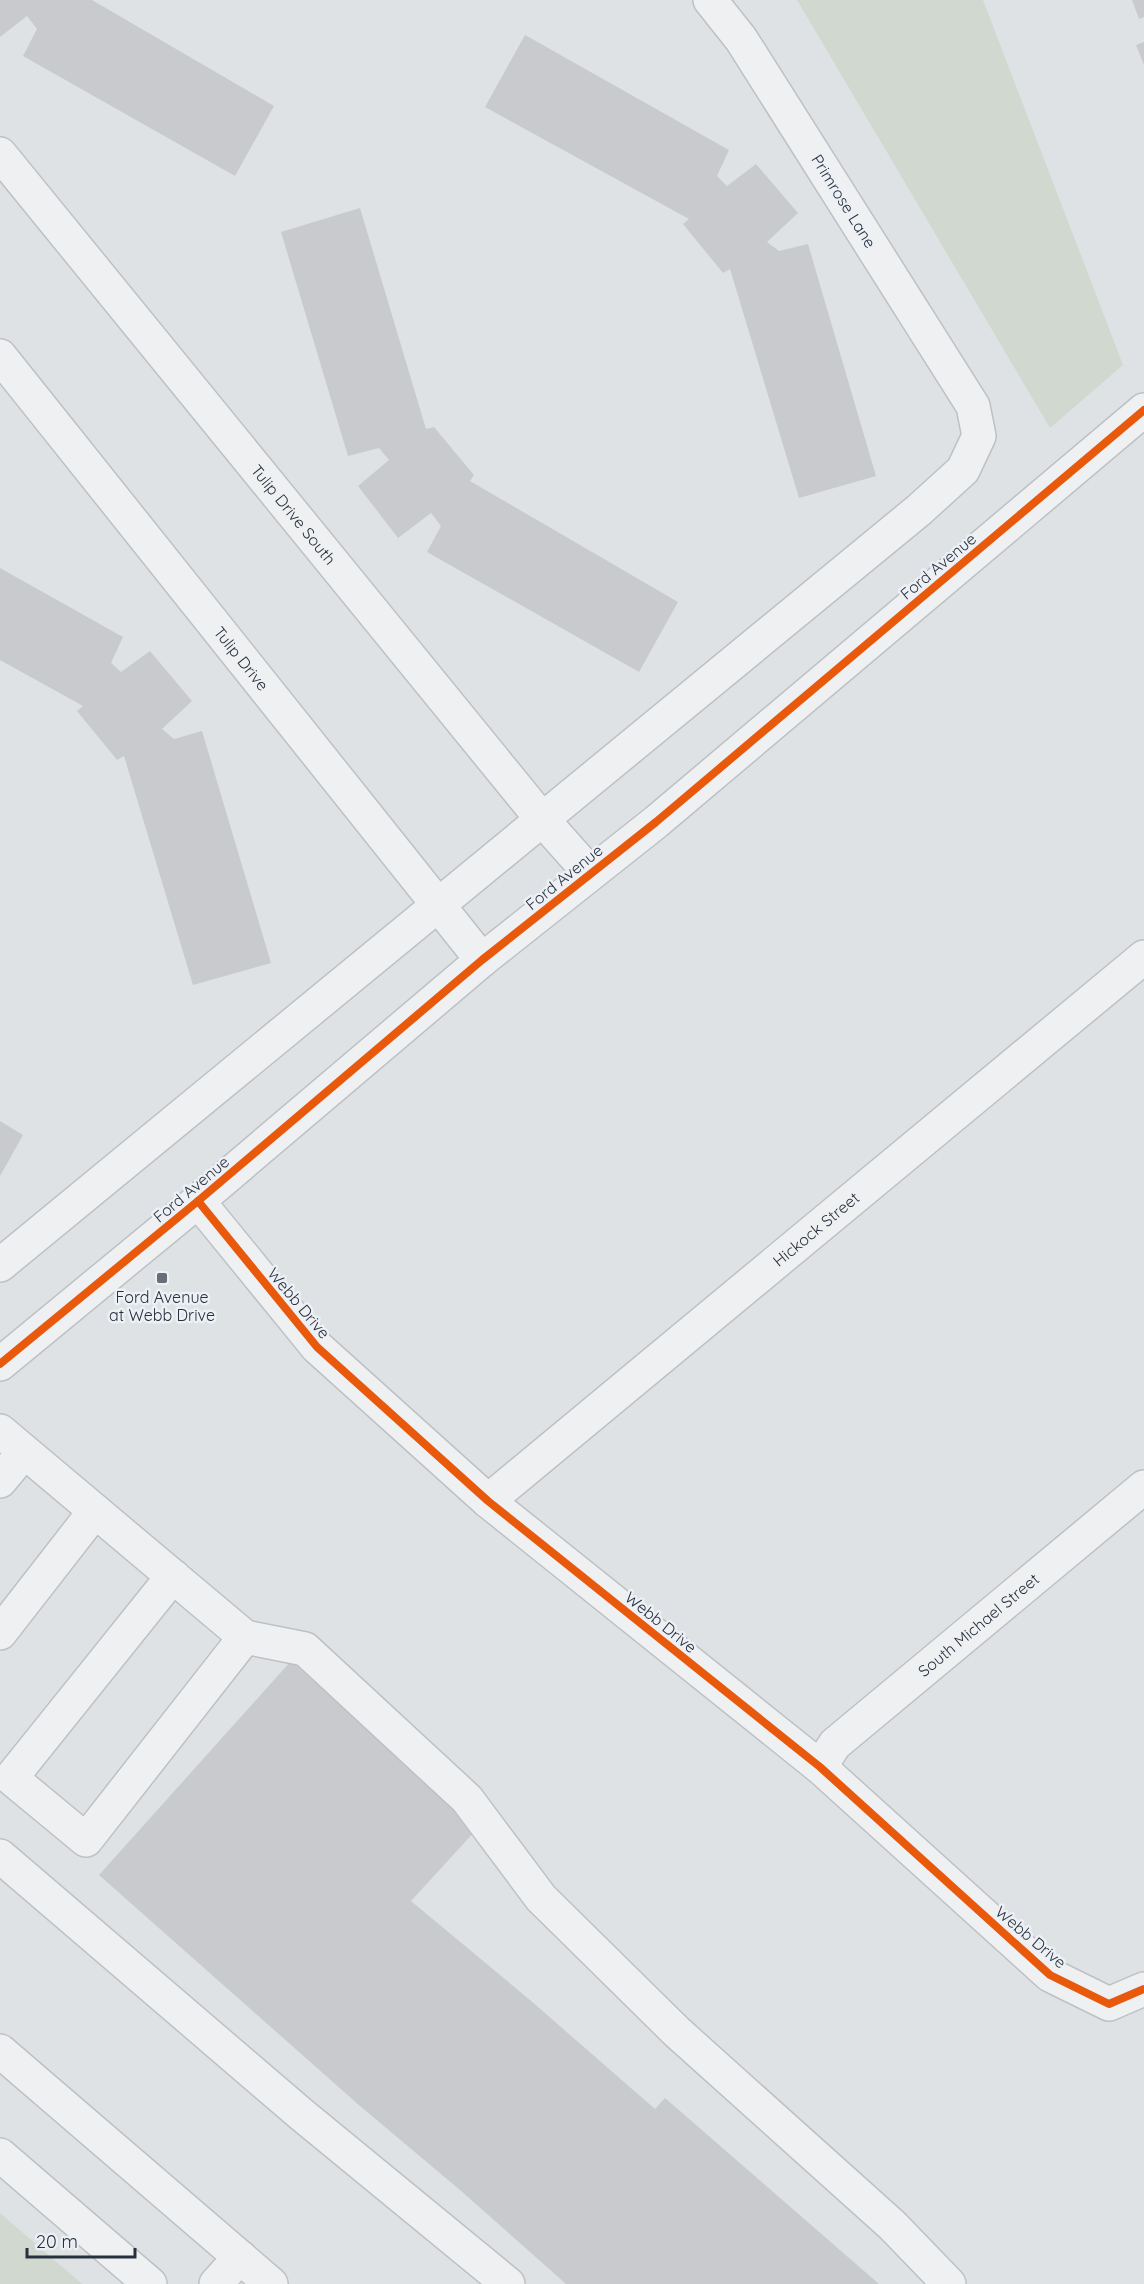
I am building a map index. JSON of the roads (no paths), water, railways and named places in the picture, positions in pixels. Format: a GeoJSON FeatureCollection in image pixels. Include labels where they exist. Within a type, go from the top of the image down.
{"type":"FeatureCollection","features":[{"type":"Feature","properties":{"kind":"street","name":"Primrose Lane"},"geometry":{"type":"LineString","coordinates":[[541,818],[919,510],[963,470],[979,436],[973,406],[741,39],[710,0]]}},
{"type":"Feature","properties":{"kind":"street","name":"Tulip Drive South"},"geometry":{"type":"LineString","coordinates":[[0,154],[541,818],[590,873]]}},
{"type":"Feature","properties":{"kind":"street","name":"Tulip Drive"},"geometry":{"type":"LineString","coordinates":[[0,356],[482,960]]}},
{"type":"Feature","properties":{"kind":"street","name":"Ford Avenue"},"geometry":{"type":"LineString","coordinates":[[0,1364],[198,1201],[482,960],[665,814],[1144,410]]}},
{"type":"Feature","properties":{"kind":"street"},"geometry":{"type":"LineString","coordinates":[[0,1265],[439,906],[541,818]]}},
{"type":"Feature","properties":{"kind":"street","name":"Hickock Street"},"geometry":{"type":"LineString","coordinates":[[488,1501],[1144,957]]}},
{"type":"Feature","properties":{"kind":"street","name":"Webb Drive"},"geometry":{"type":"LineString","coordinates":[[198,1201],[317,1347],[488,1501],[820,1767],[1050,1975],[1109,2004],[1144,1989]]}},
{"type":"Feature","properties":{"kind":"street"},"geometry":{"type":"LineString","coordinates":[[0,1431],[245,1637],[305,1649],[314,1657],[467,1799],[541,1898],[677,2032],[892,2225],[949,2284]]}},
{"type":"Feature","properties":{"kind":"street"},"geometry":{"type":"LineString","coordinates":[[0,1481],[24,1452]]}},
{"type":"Feature","properties":{"kind":"street","name":"South Michael Street"},"geometry":{"type":"LineString","coordinates":[[820,1767],[835,1744],[1144,1487]]}},
{"type":"Feature","properties":{"kind":"street"},"geometry":{"type":"LineString","coordinates":[[0,1633],[95,1511]]}},
{"type":"Feature","properties":{"kind":"street"},"geometry":{"type":"LineString","coordinates":[[173,1576],[4,1778],[86,1840],[245,1637]]}},
{"type":"Feature","properties":{"kind":"street"},"geometry":{"type":"LineString","coordinates":[[0,1856],[301,2114],[508,2284]]}},
{"type":"Feature","properties":{"kind":"street"},"geometry":{"type":"LineString","coordinates":[[0,2051],[271,2284]]}},
{"type":"Feature","properties":{"kind":"street"},"geometry":{"type":"LineString","coordinates":[[0,2155],[150,2284]]}},
{"type":"Feature","properties":{"kind":"street"},"geometry":{"type":"LineString","coordinates":[[216,2284],[240,2257]]}},
{"type":"Feature","properties":{"kind":"place","name":"Ford Avenue at Webb Drive"},"geometry":{"type":"Point","coordinates":[162,1278]}}]}
